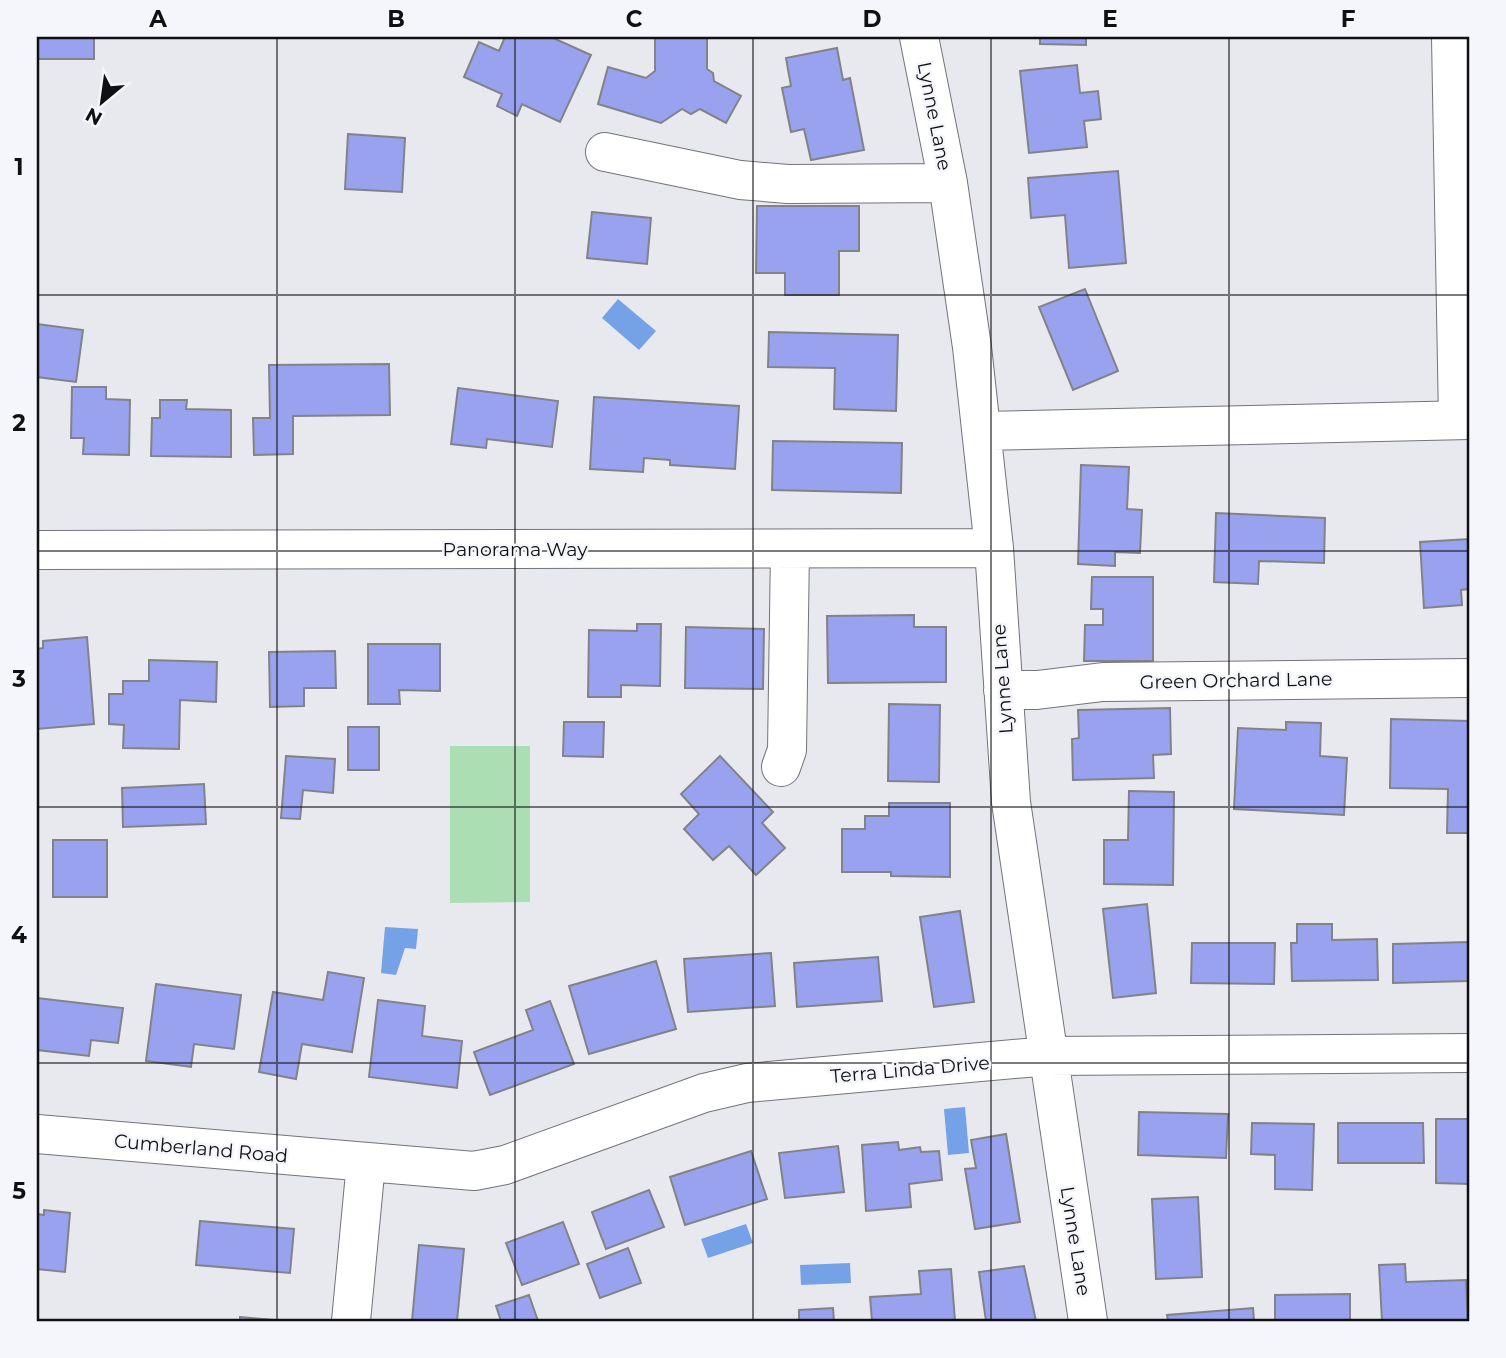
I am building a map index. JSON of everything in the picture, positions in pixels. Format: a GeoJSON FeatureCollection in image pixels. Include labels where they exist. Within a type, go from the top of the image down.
{"type":"FeatureCollection","features":[{"type":"Feature","properties":{"kind":"street","name":"Lynne Lane"},"geometry":{"type":"LineString","coordinates":[[919,37],[948,183],[982,432],[1011,802],[1088,1321]]}},
{"type":"Feature","properties":{"kind":"street"},"geometry":{"type":"LineString","coordinates":[[982,432],[1463,420],[1451,37]]}},
{"type":"Feature","properties":{"kind":"street"},"geometry":{"type":"LineString","coordinates":[[605,152],[740,180],[788,184],[948,183]]}},
{"type":"Feature","properties":{"kind":"street","name":"Panorama Way"},"geometry":{"type":"LineString","coordinates":[[37,550],[993,548]]}},
{"type":"Feature","properties":{"kind":"street"},"geometry":{"type":"LineString","coordinates":[[782,767],[787,750],[790,549]]}},
{"type":"Feature","properties":{"kind":"street","name":"Green Orchard Lane"},"geometry":{"type":"LineString","coordinates":[[1003,690],[1037,690],[1103,682],[1469,678]]}},
{"type":"Feature","properties":{"kind":"street","name":"Terra Linda Drive"},"geometry":{"type":"LineString","coordinates":[[366,1163],[458,1171],[491,1169],[725,1087],[1048,1056],[1469,1052]]}},
{"type":"Feature","properties":{"kind":"street","name":"Cumberland Road"},"geometry":{"type":"LineString","coordinates":[[37,1134],[366,1163]]}},
{"type":"Feature","properties":{"kind":"street"},"geometry":{"type":"LineString","coordinates":[[351,1321],[366,1163]]}},
{"type":"Feature","properties":{"kind":"green space"},"geometry":{"type":"Polygon","coordinates":[[[450,746],[530,746],[530,902],[450,903],[450,746]]]}},
{"type":"Feature","properties":{"kind":"water"},"geometry":{"type":"Polygon","coordinates":[[[618,299],[656,331],[639,350],[602,318],[618,299]]]}},
{"type":"Feature","properties":{"kind":"water"},"geometry":{"type":"Polygon","coordinates":[[[385,927],[418,929],[416,949],[405,948],[396,975],[381,973],[385,927]]]}},
{"type":"Feature","properties":{"kind":"water"},"geometry":{"type":"Polygon","coordinates":[[[965,1107],[969,1153],[948,1155],[944,1109],[965,1107]]]}},
{"type":"Feature","properties":{"kind":"water"},"geometry":{"type":"Polygon","coordinates":[[[746,1224],[753,1243],[708,1258],[701,1239],[746,1224]]]}},
{"type":"Feature","properties":{"kind":"water"},"geometry":{"type":"Polygon","coordinates":[[[850,1263],[851,1283],[801,1285],[800,1265],[850,1263]]]}},
{"type":"Feature","properties":{"kind":"building"},"geometry":{"type":"Polygon","coordinates":[[[37,37],[94,37],[94,59],[37,59],[37,37]]]}},
{"type":"Feature","properties":{"kind":"building"},"geometry":{"type":"Polygon","coordinates":[[[505,37],[551,37],[591,55],[560,122],[522,104],[517,116],[497,106],[502,94],[464,77],[479,42],[499,51],[505,37]]]}},
{"type":"Feature","properties":{"kind":"building"},"geometry":{"type":"Polygon","coordinates":[[[655,37],[707,37],[707,69],[713,73],[714,81],[741,96],[726,123],[700,109],[691,114],[682,109],[661,123],[598,104],[608,67],[646,78],[655,71],[655,37]]]}},
{"type":"Feature","properties":{"kind":"building"},"geometry":{"type":"Polygon","coordinates":[[[1040,37],[1086,37],[1086,45],[1040,44],[1040,37]]]}},
{"type":"Feature","properties":{"kind":"building"},"geometry":{"type":"Polygon","coordinates":[[[837,48],[843,80],[850,78],[864,150],[811,160],[804,129],[791,132],[782,88],[791,86],[786,58],[837,48]]]}},
{"type":"Feature","properties":{"kind":"building"},"geometry":{"type":"Polygon","coordinates":[[[1077,65],[1080,93],[1098,91],[1101,119],[1084,121],[1087,147],[1029,153],[1020,71],[1077,65]]]}},
{"type":"Feature","properties":{"kind":"building"},"geometry":{"type":"Polygon","coordinates":[[[348,134],[405,138],[402,192],[345,189],[348,134]]]}},
{"type":"Feature","properties":{"kind":"building"},"geometry":{"type":"Polygon","coordinates":[[[1118,171],[1126,263],[1069,268],[1065,215],[1031,218],[1028,178],[1118,171]]]}},
{"type":"Feature","properties":{"kind":"building"},"geometry":{"type":"Polygon","coordinates":[[[757,206],[859,206],[859,251],[839,251],[839,295],[785,295],[785,273],[756,273],[757,206]]]}},
{"type":"Feature","properties":{"kind":"building"},"geometry":{"type":"Polygon","coordinates":[[[592,212],[651,218],[647,264],[587,258],[592,212]]]}},
{"type":"Feature","properties":{"kind":"building"},"geometry":{"type":"Polygon","coordinates":[[[1085,289],[1118,371],[1073,390],[1039,307],[1085,289]]]}},
{"type":"Feature","properties":{"kind":"building"},"geometry":{"type":"Polygon","coordinates":[[[37,324],[83,330],[76,382],[37,377],[37,324]]]}},
{"type":"Feature","properties":{"kind":"building"},"geometry":{"type":"Polygon","coordinates":[[[769,332],[898,335],[896,411],[834,409],[835,368],[768,367],[769,332]]]}},
{"type":"Feature","properties":{"kind":"building"},"geometry":{"type":"Polygon","coordinates":[[[389,364],[390,415],[293,416],[293,454],[254,455],[253,418],[270,418],[269,365],[389,364]]]}},
{"type":"Feature","properties":{"kind":"building"},"geometry":{"type":"Polygon","coordinates":[[[72,387],[106,387],[106,399],[130,400],[129,455],[83,454],[84,438],[71,438],[72,387]]]}},
{"type":"Feature","properties":{"kind":"building"},"geometry":{"type":"Polygon","coordinates":[[[458,388],[558,401],[552,447],[487,439],[486,448],[451,444],[458,388]]]}},
{"type":"Feature","properties":{"kind":"building"},"geometry":{"type":"Polygon","coordinates":[[[594,397],[739,406],[735,469],[670,465],[670,460],[644,458],[643,472],[590,469],[594,397]]]}},
{"type":"Feature","properties":{"kind":"building"},"geometry":{"type":"Polygon","coordinates":[[[160,400],[187,400],[186,409],[231,410],[231,457],[151,456],[152,418],[160,418],[160,400]]]}},
{"type":"Feature","properties":{"kind":"building"},"geometry":{"type":"Polygon","coordinates":[[[773,441],[902,443],[901,493],[772,490],[773,441]]]}},
{"type":"Feature","properties":{"kind":"building"},"geometry":{"type":"Polygon","coordinates":[[[1081,465],[1129,467],[1127,509],[1142,510],[1140,553],[1115,552],[1115,566],[1078,564],[1081,465]]]}},
{"type":"Feature","properties":{"kind":"building"},"geometry":{"type":"Polygon","coordinates":[[[1216,513],[1325,518],[1324,563],[1259,561],[1258,584],[1214,582],[1216,513]]]}},
{"type":"Feature","properties":{"kind":"building"},"geometry":{"type":"Polygon","coordinates":[[[1469,539],[1469,589],[1461,590],[1462,605],[1424,608],[1420,542],[1469,539]]]}},
{"type":"Feature","properties":{"kind":"building"},"geometry":{"type":"Polygon","coordinates":[[[1092,577],[1153,577],[1153,661],[1084,661],[1085,625],[1103,625],[1103,609],[1091,609],[1092,577]]]}},
{"type":"Feature","properties":{"kind":"building"},"geometry":{"type":"Polygon","coordinates":[[[914,615],[914,627],[946,627],[946,682],[828,683],[827,616],[914,615]]]}},
{"type":"Feature","properties":{"kind":"building"},"geometry":{"type":"Polygon","coordinates":[[[637,624],[661,624],[660,686],[621,685],[621,697],[588,697],[589,630],[637,631],[637,624]]]}},
{"type":"Feature","properties":{"kind":"building"},"geometry":{"type":"Polygon","coordinates":[[[686,627],[764,629],[763,689],[685,688],[686,627]]]}},
{"type":"Feature","properties":{"kind":"building"},"geometry":{"type":"Polygon","coordinates":[[[87,637],[94,724],[37,729],[37,649],[43,648],[43,641],[87,637]]]}},
{"type":"Feature","properties":{"kind":"building"},"geometry":{"type":"Polygon","coordinates":[[[368,644],[440,644],[440,691],[399,690],[400,704],[368,704],[368,644]]]}},
{"type":"Feature","properties":{"kind":"building"},"geometry":{"type":"Polygon","coordinates":[[[335,651],[336,688],[304,688],[304,706],[270,707],[269,652],[335,651]]]}},
{"type":"Feature","properties":{"kind":"building"},"geometry":{"type":"Polygon","coordinates":[[[149,660],[217,662],[216,702],[180,700],[179,749],[123,748],[124,725],[109,724],[109,694],[123,694],[123,681],[149,681],[149,660]]]}},
{"type":"Feature","properties":{"kind":"building"},"geometry":{"type":"Polygon","coordinates":[[[889,704],[940,705],[939,782],[888,781],[889,704]]]}},
{"type":"Feature","properties":{"kind":"building"},"geometry":{"type":"Polygon","coordinates":[[[1170,708],[1171,754],[1153,755],[1154,778],[1073,780],[1072,739],[1079,738],[1078,710],[1170,708]]]}},
{"type":"Feature","properties":{"kind":"building"},"geometry":{"type":"Polygon","coordinates":[[[1391,719],[1469,721],[1469,833],[1447,833],[1448,789],[1390,788],[1391,719]]]}},
{"type":"Feature","properties":{"kind":"building"},"geometry":{"type":"Polygon","coordinates":[[[564,722],[604,722],[603,757],[563,756],[564,722]]]}},
{"type":"Feature","properties":{"kind":"building"},"geometry":{"type":"Polygon","coordinates":[[[1286,722],[1321,723],[1320,756],[1347,758],[1344,815],[1234,809],[1238,728],[1286,730],[1286,722]]]}},
{"type":"Feature","properties":{"kind":"building"},"geometry":{"type":"Polygon","coordinates":[[[348,727],[379,727],[379,770],[348,770],[348,727]]]}},
{"type":"Feature","properties":{"kind":"building"},"geometry":{"type":"Polygon","coordinates":[[[286,756],[335,759],[333,793],[303,790],[300,819],[281,818],[286,756]]]}},
{"type":"Feature","properties":{"kind":"building"},"geometry":{"type":"Polygon","coordinates":[[[720,756],[773,812],[762,823],[785,848],[756,875],[729,846],[713,860],[684,829],[699,814],[681,794],[720,756]]]}},
{"type":"Feature","properties":{"kind":"building"},"geometry":{"type":"Polygon","coordinates":[[[204,784],[206,824],[123,827],[122,788],[204,784]]]}},
{"type":"Feature","properties":{"kind":"building"},"geometry":{"type":"Polygon","coordinates":[[[1129,791],[1174,792],[1173,885],[1104,884],[1104,840],[1128,840],[1129,791]]]}},
{"type":"Feature","properties":{"kind":"building"},"geometry":{"type":"Polygon","coordinates":[[[889,803],[950,803],[950,877],[891,876],[891,872],[842,872],[842,829],[865,829],[865,816],[889,816],[889,803]]]}},
{"type":"Feature","properties":{"kind":"building"},"geometry":{"type":"Polygon","coordinates":[[[53,840],[107,840],[107,897],[53,897],[53,840]]]}},
{"type":"Feature","properties":{"kind":"building"},"geometry":{"type":"Polygon","coordinates":[[[1147,904],[1156,993],[1113,998],[1103,909],[1147,904]]]}},
{"type":"Feature","properties":{"kind":"building"},"geometry":{"type":"Polygon","coordinates":[[[960,911],[974,1002],[934,1007],[920,917],[960,911]]]}},
{"type":"Feature","properties":{"kind":"building"},"geometry":{"type":"Polygon","coordinates":[[[1297,924],[1332,924],[1332,940],[1377,939],[1378,980],[1292,981],[1291,943],[1297,943],[1297,924]]]}},
{"type":"Feature","properties":{"kind":"building"},"geometry":{"type":"Polygon","coordinates":[[[1469,942],[1469,981],[1393,983],[1393,944],[1469,942]]]}},
{"type":"Feature","properties":{"kind":"building"},"geometry":{"type":"Polygon","coordinates":[[[1192,943],[1275,943],[1274,984],[1191,983],[1192,943]]]}},
{"type":"Feature","properties":{"kind":"building"},"geometry":{"type":"Polygon","coordinates":[[[771,953],[775,1006],[688,1012],[684,959],[771,953]]]}},
{"type":"Feature","properties":{"kind":"building"},"geometry":{"type":"Polygon","coordinates":[[[878,957],[882,1001],[797,1007],[794,963],[878,957]]]}},
{"type":"Feature","properties":{"kind":"building"},"geometry":{"type":"Polygon","coordinates":[[[656,961],[676,1029],[589,1054],[569,986],[656,961]]]}},
{"type":"Feature","properties":{"kind":"building"},"geometry":{"type":"Polygon","coordinates":[[[328,972],[364,978],[352,1052],[302,1044],[296,1079],[259,1072],[273,992],[323,1000],[328,972]]]}},
{"type":"Feature","properties":{"kind":"building"},"geometry":{"type":"Polygon","coordinates":[[[156,984],[241,995],[234,1049],[194,1044],[191,1067],[146,1061],[156,984]]]}},
{"type":"Feature","properties":{"kind":"building"},"geometry":{"type":"Polygon","coordinates":[[[37,998],[123,1008],[118,1043],[91,1040],[89,1056],[37,1050],[37,998]]]}},
{"type":"Feature","properties":{"kind":"building"},"geometry":{"type":"Polygon","coordinates":[[[378,1000],[425,1006],[422,1036],[462,1041],[457,1088],[369,1077],[378,1000]]]}},
{"type":"Feature","properties":{"kind":"building"},"geometry":{"type":"Polygon","coordinates":[[[550,1001],[574,1064],[490,1095],[474,1052],[533,1030],[526,1010],[550,1001]]]}},
{"type":"Feature","properties":{"kind":"building"},"geometry":{"type":"Polygon","coordinates":[[[1139,1112],[1228,1114],[1226,1158],[1138,1155],[1139,1112]]]}},
{"type":"Feature","properties":{"kind":"building"},"geometry":{"type":"Polygon","coordinates":[[[1436,1119],[1469,1119],[1469,1184],[1436,1183],[1436,1119]]]}},
{"type":"Feature","properties":{"kind":"building"},"geometry":{"type":"Polygon","coordinates":[[[1252,1123],[1314,1124],[1312,1190],[1275,1189],[1275,1155],[1251,1154],[1252,1123]]]}},
{"type":"Feature","properties":{"kind":"building"},"geometry":{"type":"Polygon","coordinates":[[[1338,1123],[1423,1123],[1424,1163],[1338,1163],[1338,1123]]]}},
{"type":"Feature","properties":{"kind":"building"},"geometry":{"type":"Polygon","coordinates":[[[1006,1134],[1020,1222],[975,1229],[965,1169],[976,1168],[971,1140],[1006,1134]]]}},
{"type":"Feature","properties":{"kind":"building"},"geometry":{"type":"Polygon","coordinates":[[[898,1142],[899,1150],[920,1147],[921,1152],[939,1151],[942,1180],[909,1184],[911,1207],[866,1211],[862,1145],[898,1142]]]}},
{"type":"Feature","properties":{"kind":"building"},"geometry":{"type":"Polygon","coordinates":[[[838,1146],[844,1192],[785,1198],[779,1153],[838,1146]]]}},
{"type":"Feature","properties":{"kind":"building"},"geometry":{"type":"Polygon","coordinates":[[[751,1151],[767,1199],[685,1225],[670,1177],[751,1151]]]}},
{"type":"Feature","properties":{"kind":"building"},"geometry":{"type":"Polygon","coordinates":[[[649,1190],[664,1227],[606,1249],[592,1212],[649,1190]]]}},
{"type":"Feature","properties":{"kind":"building"},"geometry":{"type":"Polygon","coordinates":[[[1198,1197],[1202,1277],[1156,1279],[1152,1199],[1198,1197]]]}},
{"type":"Feature","properties":{"kind":"building"},"geometry":{"type":"Polygon","coordinates":[[[44,1210],[70,1213],[65,1272],[37,1269],[37,1214],[44,1215],[44,1210]]]}},
{"type":"Feature","properties":{"kind":"building"},"geometry":{"type":"Polygon","coordinates":[[[200,1221],[294,1229],[290,1273],[196,1265],[200,1221]]]}},
{"type":"Feature","properties":{"kind":"building"},"geometry":{"type":"Polygon","coordinates":[[[563,1222],[579,1264],[522,1285],[506,1243],[563,1222]]]}},
{"type":"Feature","properties":{"kind":"building"},"geometry":{"type":"Polygon","coordinates":[[[419,1245],[464,1249],[457,1321],[412,1321],[419,1245]]]}},
{"type":"Feature","properties":{"kind":"building"},"geometry":{"type":"Polygon","coordinates":[[[628,1248],[641,1283],[600,1298],[587,1264],[628,1248]]]}},
{"type":"Feature","properties":{"kind":"building"},"geometry":{"type":"Polygon","coordinates":[[[1405,1264],[1406,1282],[1466,1280],[1468,1321],[1382,1321],[1379,1265],[1405,1264]]]}},
{"type":"Feature","properties":{"kind":"building"},"geometry":{"type":"Polygon","coordinates":[[[1024,1266],[1036,1321],[986,1321],[979,1272],[1024,1266]]]}},
{"type":"Feature","properties":{"kind":"building"},"geometry":{"type":"Polygon","coordinates":[[[951,1269],[955,1321],[872,1321],[870,1297],[921,1294],[919,1271],[951,1269]]]}},
{"type":"Feature","properties":{"kind":"building"},"geometry":{"type":"Polygon","coordinates":[[[1350,1294],[1350,1321],[1275,1321],[1275,1295],[1350,1294]]]}},
{"type":"Feature","properties":{"kind":"building"},"geometry":{"type":"Polygon","coordinates":[[[529,1295],[538,1321],[501,1321],[496,1306],[529,1295]]]}},
{"type":"Feature","properties":{"kind":"building"},"geometry":{"type":"Polygon","coordinates":[[[833,1308],[834,1321],[799,1321],[799,1310],[833,1308]]]}},
{"type":"Feature","properties":{"kind":"building"},"geometry":{"type":"Polygon","coordinates":[[[1253,1308],[1254,1321],[1168,1321],[1167,1315],[1253,1308]]]}},
{"type":"Feature","properties":{"kind":"building"},"geometry":{"type":"Polygon","coordinates":[[[240,1317],[286,1321],[240,1321],[240,1317]]]}}]}
